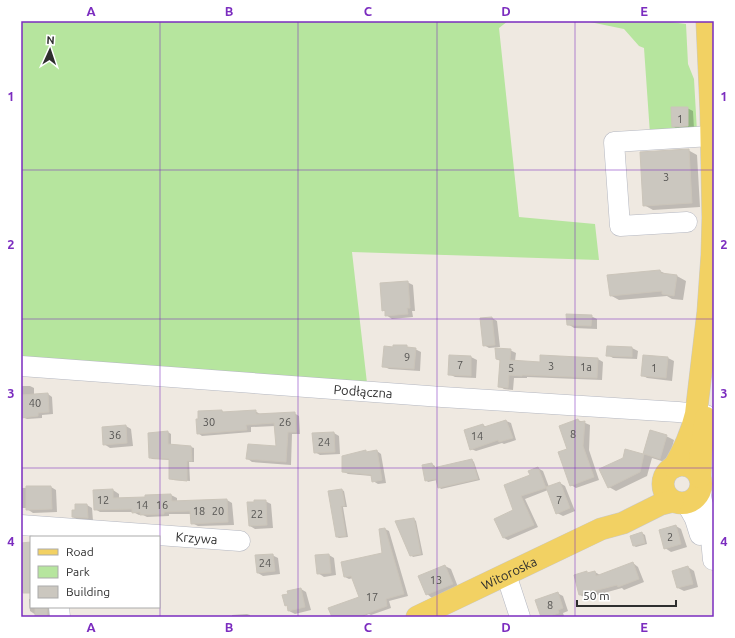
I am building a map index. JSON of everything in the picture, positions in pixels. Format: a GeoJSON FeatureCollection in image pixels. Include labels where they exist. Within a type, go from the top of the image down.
{"type":"FeatureCollection","features":[{"type":"Feature","properties":{"kind":"main road"},"geometry":{"type":"LineString","coordinates":[[690,493],[701,451],[701,415],[712,255],[712,126],[707,21]]}},
{"type":"Feature","properties":{"kind":"main road"},"geometry":{"type":"LineString","coordinates":[[701,415],[714,347]]}},
{"type":"Feature","properties":{"kind":"main road","name":"Witoroska"},"geometry":{"type":"LineString","coordinates":[[601,529],[617,514],[647,494],[670,472],[686,446],[701,415]]}},
{"type":"Feature","properties":{"kind":"main road"},"geometry":{"type":"LineString","coordinates":[[679,466],[689,466],[694,469],[690,493],[667,496],[664,489],[664,481],[670,472],[679,466]]}},
{"type":"Feature","properties":{"kind":"main road","name":"Witoroska"},"geometry":{"type":"LineString","coordinates":[[416,617],[601,529],[623,523],[661,504],[690,493]]}},
{"type":"Feature","properties":{"kind":"street"},"geometry":{"type":"LineString","coordinates":[[687,222],[620,226],[614,142],[712,126]]}},
{"type":"Feature","properties":{"kind":"street","name":"Podłączna"},"geometry":{"type":"LineString","coordinates":[[21,366],[434,397],[678,412],[701,415]]}},
{"type":"Feature","properties":{"kind":"street"},"geometry":{"type":"LineString","coordinates":[[690,493],[690,510],[713,562]]}},
{"type":"Feature","properties":{"kind":"street","name":"Krzywa"},"geometry":{"type":"LineString","coordinates":[[21,525],[57,533],[126,536]]}},
{"type":"Feature","properties":{"kind":"street","name":"Krzywa"},"geometry":{"type":"LineString","coordinates":[[160,538],[240,541]]}},
{"type":"Feature","properties":{"kind":"street"},"geometry":{"type":"LineString","coordinates":[[506,574],[520,617]]}},
{"type":"Feature","properties":{"kind":"green space"},"geometry":{"type":"Polygon","coordinates":[[[21,21],[508,21],[499,28],[519,217],[595,224],[599,260],[352,252],[367,383],[23,360],[21,327],[21,21]]]}},
{"type":"Feature","properties":{"kind":"green space"},"geometry":{"type":"Polygon","coordinates":[[[585,21],[663,21],[686,24],[688,64],[694,79],[697,132],[650,134],[644,48],[639,46],[624,29],[585,21]]]}},
{"type":"Feature","properties":{"kind":"building"},"geometry":{"type":"Polygon","coordinates":[[[671,107],[688,107],[688,126],[672,127],[671,107]]]}},
{"type":"Feature","properties":{"kind":"building"},"geometry":{"type":"Polygon","coordinates":[[[689,149],[692,203],[643,206],[640,152],[689,149]]]}},
{"type":"Feature","properties":{"kind":"building"},"geometry":{"type":"Polygon","coordinates":[[[660,270],[661,273],[677,275],[674,296],[662,294],[662,291],[610,296],[607,275],[660,270]]]}},
{"type":"Feature","properties":{"kind":"building"},"geometry":{"type":"Polygon","coordinates":[[[408,281],[410,308],[407,308],[408,314],[385,316],[385,310],[382,311],[380,283],[408,281]]]}},
{"type":"Feature","properties":{"kind":"building"},"geometry":{"type":"Polygon","coordinates":[[[566,314],[592,315],[591,326],[567,325],[566,314]]]}},
{"type":"Feature","properties":{"kind":"building"},"geometry":{"type":"Polygon","coordinates":[[[492,317],[495,345],[483,346],[480,318],[492,317]]]}},
{"type":"Feature","properties":{"kind":"building"},"geometry":{"type":"Polygon","coordinates":[[[393,345],[407,345],[407,347],[416,348],[414,369],[382,367],[384,346],[393,347],[393,345]]]}},
{"type":"Feature","properties":{"kind":"building"},"geometry":{"type":"Polygon","coordinates":[[[607,346],[632,347],[632,357],[606,356],[607,346]]]}},
{"type":"Feature","properties":{"kind":"building"},"geometry":{"type":"Polygon","coordinates":[[[495,348],[511,349],[510,360],[540,362],[540,355],[598,358],[597,378],[509,375],[508,388],[498,387],[500,360],[496,359],[495,348]]]}},
{"type":"Feature","properties":{"kind":"building"},"geometry":{"type":"Polygon","coordinates":[[[449,355],[471,356],[471,376],[448,375],[449,355]]]}},
{"type":"Feature","properties":{"kind":"building"},"geometry":{"type":"Polygon","coordinates":[[[643,355],[668,357],[666,378],[641,376],[643,355]]]}},
{"type":"Feature","properties":{"kind":"building"},"geometry":{"type":"Polygon","coordinates":[[[48,393],[49,412],[38,413],[38,416],[21,418],[21,395],[48,393]]]}},
{"type":"Feature","properties":{"kind":"building"},"geometry":{"type":"Polygon","coordinates":[[[222,410],[222,412],[256,410],[256,414],[295,412],[296,432],[288,432],[286,462],[246,459],[248,444],[276,446],[274,423],[246,425],[247,430],[197,434],[196,419],[198,419],[198,411],[222,410]]]}},
{"type":"Feature","properties":{"kind":"building"},"geometry":{"type":"Polygon","coordinates":[[[578,419],[579,422],[585,421],[583,446],[594,477],[570,486],[558,452],[567,449],[559,426],[578,419]]]}},
{"type":"Feature","properties":{"kind":"building"},"geometry":{"type":"Polygon","coordinates":[[[506,420],[513,438],[499,442],[498,440],[470,450],[464,430],[483,424],[484,427],[506,420]]]}},
{"type":"Feature","properties":{"kind":"building"},"geometry":{"type":"Polygon","coordinates":[[[126,425],[127,443],[103,445],[102,427],[126,425]]]}},
{"type":"Feature","properties":{"kind":"building"},"geometry":{"type":"Polygon","coordinates":[[[650,430],[667,435],[660,459],[644,454],[640,472],[608,488],[599,469],[623,458],[625,449],[643,454],[650,430]]]}},
{"type":"Feature","properties":{"kind":"building"},"geometry":{"type":"Polygon","coordinates":[[[168,431],[168,444],[191,446],[192,461],[187,461],[187,481],[169,479],[169,459],[149,458],[148,433],[168,431]]]}},
{"type":"Feature","properties":{"kind":"building"},"geometry":{"type":"Polygon","coordinates":[[[334,432],[335,452],[314,453],[312,433],[334,432]]]}},
{"type":"Feature","properties":{"kind":"building"},"geometry":{"type":"Polygon","coordinates":[[[366,450],[366,452],[377,450],[382,480],[372,482],[371,475],[342,472],[342,456],[366,450]]]}},
{"type":"Feature","properties":{"kind":"building"},"geometry":{"type":"Polygon","coordinates":[[[472,459],[478,479],[438,488],[436,479],[425,481],[422,465],[432,463],[433,468],[472,459]]]}},
{"type":"Feature","properties":{"kind":"building"},"geometry":{"type":"Polygon","coordinates":[[[538,467],[546,488],[521,496],[534,525],[503,538],[494,519],[513,510],[504,485],[530,475],[528,471],[538,467]]]}},
{"type":"Feature","properties":{"kind":"building"},"geometry":{"type":"Polygon","coordinates":[[[560,482],[570,508],[556,514],[546,487],[560,482]]]}},
{"type":"Feature","properties":{"kind":"building"},"geometry":{"type":"Polygon","coordinates":[[[26,486],[51,486],[52,509],[26,510],[26,486]]]}},
{"type":"Feature","properties":{"kind":"building"},"geometry":{"type":"Polygon","coordinates":[[[113,489],[113,498],[145,497],[145,495],[171,494],[172,501],[227,499],[228,522],[191,524],[190,511],[140,515],[140,512],[132,513],[132,509],[94,510],[93,490],[113,489]]]}},
{"type":"Feature","properties":{"kind":"building"},"geometry":{"type":"Polygon","coordinates":[[[342,489],[345,506],[341,506],[346,536],[336,537],[328,491],[342,489]]]}},
{"type":"Feature","properties":{"kind":"building"},"geometry":{"type":"Polygon","coordinates":[[[254,500],[266,500],[267,525],[249,526],[247,502],[254,502],[254,500]]]}},
{"type":"Feature","properties":{"kind":"building"},"geometry":{"type":"Polygon","coordinates":[[[75,504],[87,504],[88,518],[72,517],[72,510],[75,510],[75,504]]]}},
{"type":"Feature","properties":{"kind":"building"},"geometry":{"type":"Polygon","coordinates":[[[414,518],[421,554],[410,556],[395,521],[414,518]]]}},
{"type":"Feature","properties":{"kind":"building"},"geometry":{"type":"Polygon","coordinates":[[[676,525],[681,544],[664,549],[659,530],[676,525]]]}},
{"type":"Feature","properties":{"kind":"building"},"geometry":{"type":"Polygon","coordinates":[[[385,528],[404,594],[386,599],[387,606],[358,617],[332,617],[328,608],[359,597],[351,576],[344,577],[341,562],[382,553],[379,529],[385,528]]]}},
{"type":"Feature","properties":{"kind":"building"},"geometry":{"type":"Polygon","coordinates":[[[642,532],[645,543],[633,546],[630,536],[642,532]]]}},
{"type":"Feature","properties":{"kind":"building"},"geometry":{"type":"Polygon","coordinates":[[[30,542],[30,593],[23,593],[21,543],[30,542]]]}},
{"type":"Feature","properties":{"kind":"building"},"geometry":{"type":"Polygon","coordinates":[[[273,554],[275,571],[257,573],[255,555],[273,554]]]}},
{"type":"Feature","properties":{"kind":"building"},"geometry":{"type":"Polygon","coordinates":[[[329,554],[331,573],[317,574],[315,555],[329,554]]]}},
{"type":"Feature","properties":{"kind":"building"},"geometry":{"type":"Polygon","coordinates":[[[633,562],[639,579],[618,587],[617,585],[579,595],[574,575],[587,571],[587,573],[595,571],[596,576],[633,562]]]}},
{"type":"Feature","properties":{"kind":"building"},"geometry":{"type":"Polygon","coordinates":[[[445,565],[453,584],[426,595],[418,576],[445,565]]]}},
{"type":"Feature","properties":{"kind":"building"},"geometry":{"type":"Polygon","coordinates":[[[688,566],[693,584],[677,588],[672,571],[688,566]]]}},
{"type":"Feature","properties":{"kind":"building"},"geometry":{"type":"Polygon","coordinates":[[[301,588],[305,607],[288,611],[282,595],[288,594],[287,591],[301,588]]]}},
{"type":"Feature","properties":{"kind":"building"},"geometry":{"type":"Polygon","coordinates":[[[558,592],[563,608],[558,610],[559,613],[547,617],[541,617],[535,600],[558,592]]]}},
{"type":"Feature","properties":{"kind":"building"},"geometry":{"type":"Polygon","coordinates":[[[35,608],[47,608],[47,617],[35,617],[35,608]]]}}]}
